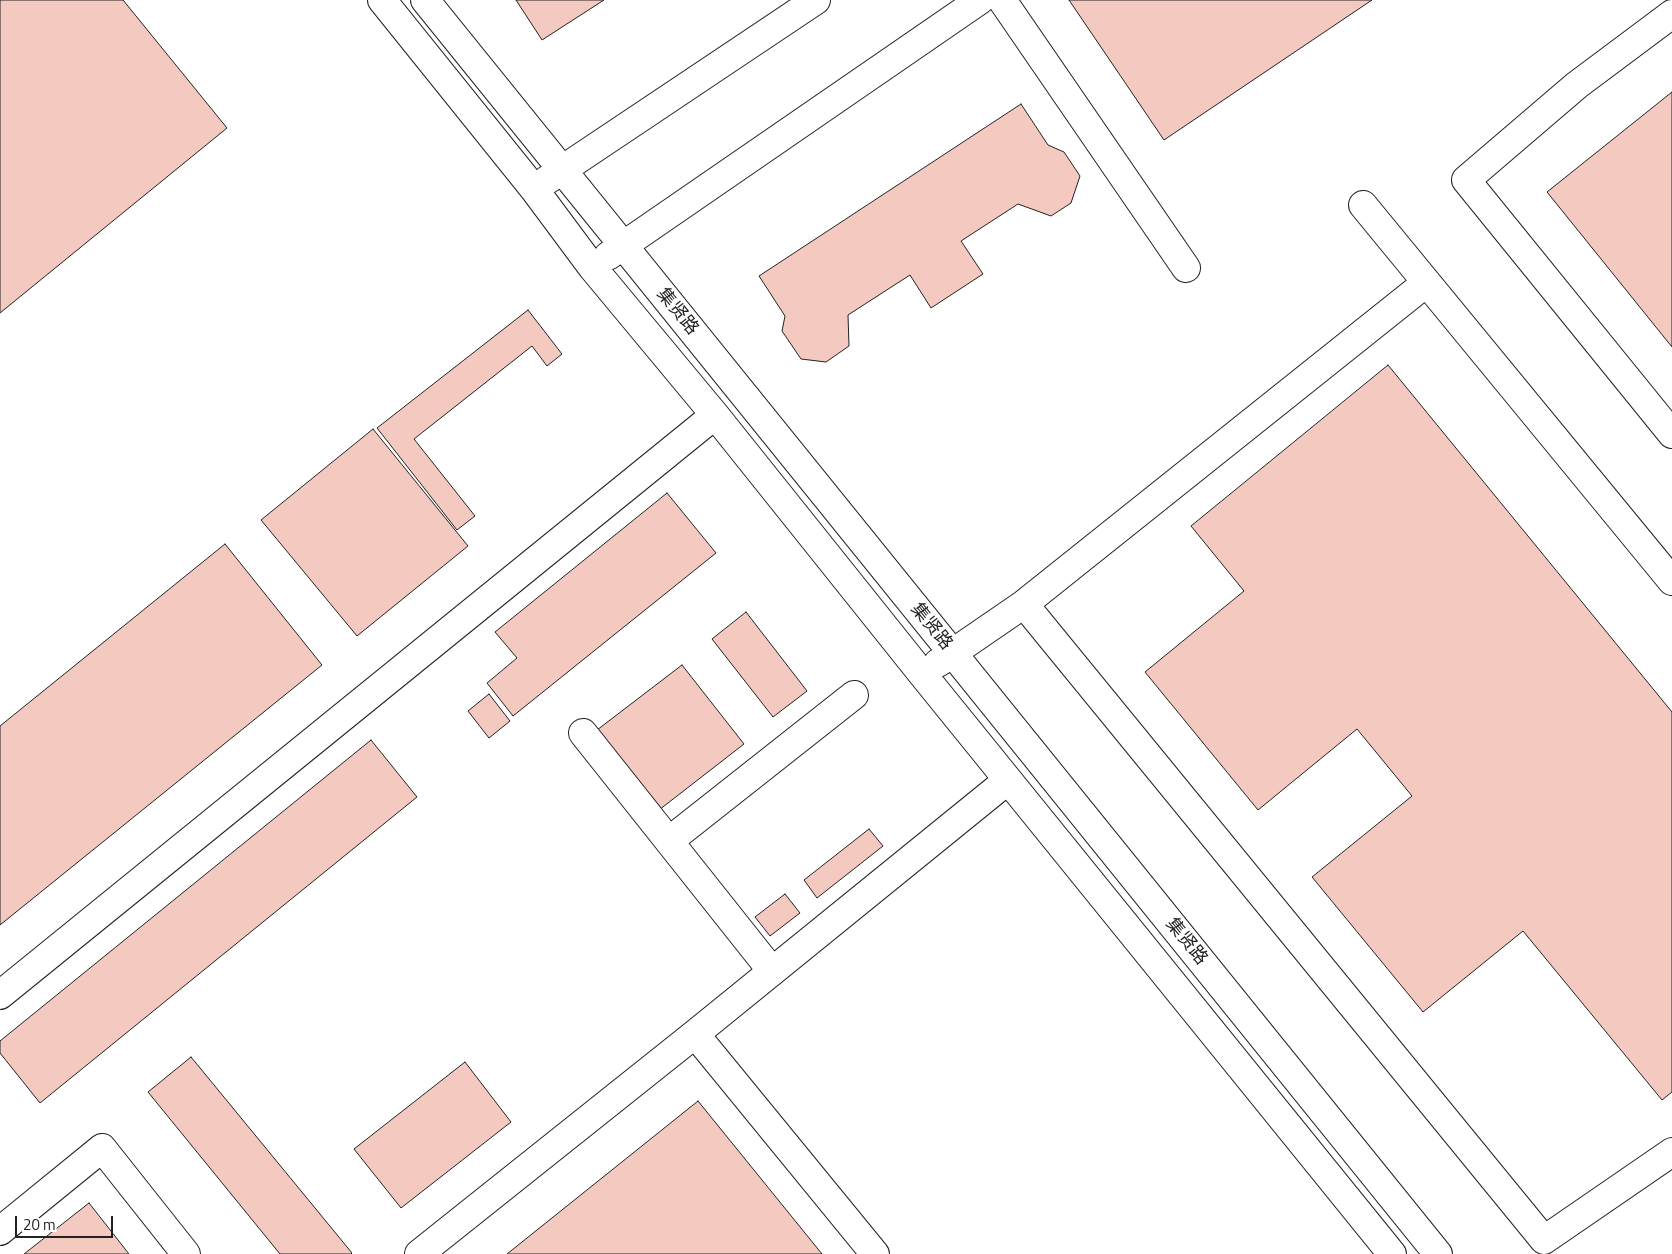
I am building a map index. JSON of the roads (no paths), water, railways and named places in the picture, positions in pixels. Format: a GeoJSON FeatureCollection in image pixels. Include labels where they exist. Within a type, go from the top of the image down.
{"type":"FeatureCollection","features":[{"type":"Feature","properties":{"kind":"street","name":"集贤路"},"geometry":{"type":"LineString","coordinates":[[382,0],[534,189],[592,267],[715,415],[1392,1254]]}},
{"type":"Feature","properties":{"kind":"street","name":"集贤路"},"geometry":{"type":"LineString","coordinates":[[425,0],[1438,1254]]}},
{"type":"Feature","properties":{"kind":"street"},"geometry":{"type":"LineString","coordinates":[[534,189],[816,0]]}},
{"type":"Feature","properties":{"kind":"street"},"geometry":{"type":"LineString","coordinates":[[592,267],[980,0]]}},
{"type":"Feature","properties":{"kind":"street"},"geometry":{"type":"LineString","coordinates":[[1002,0],[1186,268]]}},
{"type":"Feature","properties":{"kind":"street"},"geometry":{"type":"LineString","coordinates":[[1672,14],[1577,85],[1466,180],[1672,434]]}},
{"type":"Feature","properties":{"kind":"street"},"geometry":{"type":"LineString","coordinates":[[1363,205],[1672,581]]}},
{"type":"Feature","properties":{"kind":"street"},"geometry":{"type":"LineString","coordinates":[[923,675],[1024,604],[1426,283]]}},
{"type":"Feature","properties":{"kind":"street"},"geometry":{"type":"LineString","coordinates":[[0,995],[715,415]]}},
{"type":"Feature","properties":{"kind":"street"},"geometry":{"type":"LineString","coordinates":[[1024,604],[1544,1240],[1672,1152]]}},
{"type":"Feature","properties":{"kind":"street"},"geometry":{"type":"LineString","coordinates":[[669,841],[854,695]]}},
{"type":"Feature","properties":{"kind":"street"},"geometry":{"type":"LineString","coordinates":[[583,733],[772,971]]}},
{"type":"Feature","properties":{"kind":"street"},"geometry":{"type":"LineString","coordinates":[[419,1254],[695,1034],[1008,780]]}},
{"type":"Feature","properties":{"kind":"street"},"geometry":{"type":"LineString","coordinates":[[695,1034],[875,1254]]}},
{"type":"Feature","properties":{"kind":"street"},"geometry":{"type":"LineString","coordinates":[[0,1231],[102,1148],[186,1254]]}}]}
